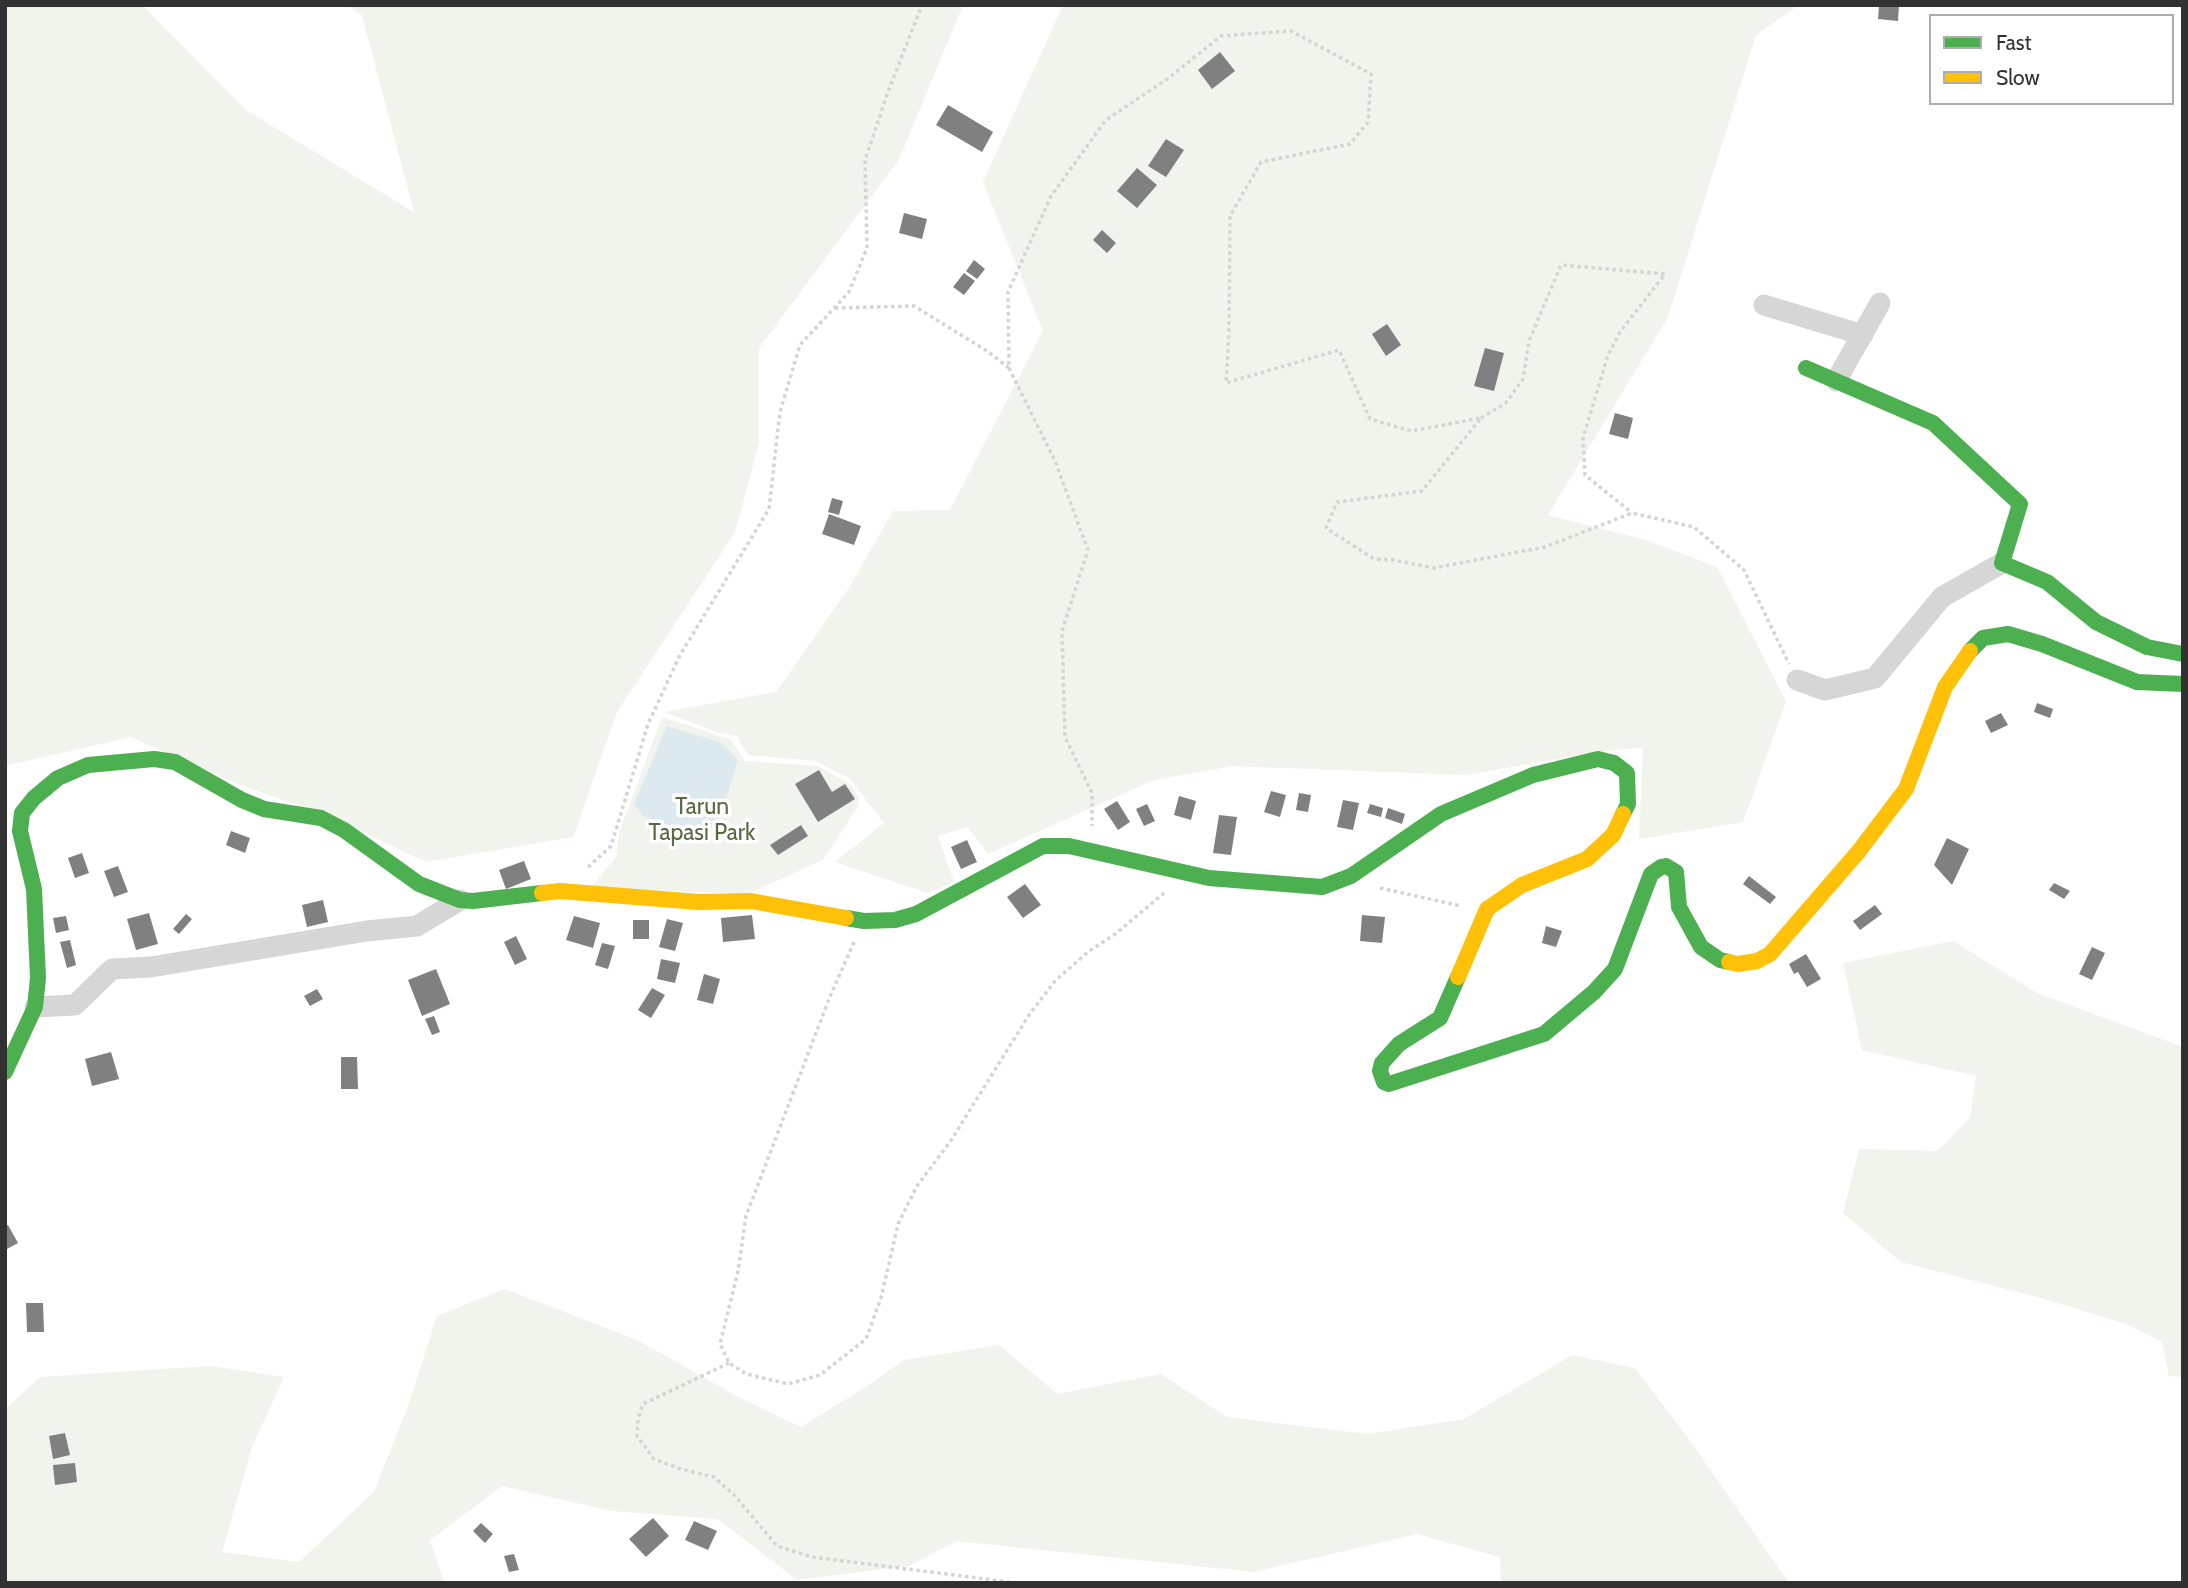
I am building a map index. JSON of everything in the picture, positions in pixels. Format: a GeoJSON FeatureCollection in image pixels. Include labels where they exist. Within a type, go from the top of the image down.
{"type":"FeatureCollection","features":[{"type":"Feature","properties":{"kind":"main road"},"geometry":{"type":"LineString","coordinates":[[1806,368],[1933,423],[2020,504],[2002,563],[2048,582],[2096,622],[2147,647],[2183,654]]}},
{"type":"Feature","properties":{"kind":"main road"},"geometry":{"type":"LineString","coordinates":[[5,1072],[35,1007],[38,978],[34,889],[20,831],[22,813],[34,798],[58,778],[88,765],[154,759],[176,762],[242,800],[264,809],[321,818],[344,830],[419,884],[460,900],[560,891],[699,902],[751,901],[863,921],[895,920],[916,914],[1043,846],[1069,846],[1209,878],[1322,887],[1351,876],[1441,814],[1533,775],[1598,759],[1614,764],[1627,773],[1628,804],[1612,835],[1587,859],[1522,886],[1487,909],[1440,1018],[1399,1044],[1382,1063],[1380,1071],[1384,1082],[1396,1084],[1544,1034],[1594,992],[1615,970],[1651,874],[1661,867],[1666,866],[1676,872],[1679,907],[1701,947],[1720,960],[1738,964],[1757,961],[1770,954],[1859,851],[1906,789],[1945,687],[1966,655],[1983,638],[2008,634],[2042,644],[2137,682],[2183,684]]}},
{"type":"Feature","properties":{"kind":"street"},"geometry":{"type":"LineString","coordinates":[[1836,381],[1880,303]]}},
{"type":"Feature","properties":{"kind":"street"},"geometry":{"type":"LineString","coordinates":[[1764,305],[1863,335]]}},
{"type":"Feature","properties":{"kind":"street"},"geometry":{"type":"LineString","coordinates":[[1797,680],[1825,690],[1875,678],[1942,597],[2002,563]]}},
{"type":"Feature","properties":{"kind":"street"},"geometry":{"type":"LineString","coordinates":[[35,1007],[75,1005],[112,969],[151,967],[367,931],[417,926],[460,900]]}},
{"type":"Feature","properties":{"kind":"path"},"geometry":{"type":"LineString","coordinates":[[560,891],[611,846],[648,724],[680,655],[769,509],[780,412],[800,345],[849,292],[867,248],[865,160],[922,5]]}},
{"type":"Feature","properties":{"kind":"path"},"geometry":{"type":"LineString","coordinates":[[1092,851],[1092,793],[1065,737],[1062,631],[1088,550],[1055,461],[1009,368],[1008,292],[1051,195],[1106,120],[1170,77],[1222,36],[1291,30],[1371,74],[1368,122],[1350,144],[1261,162],[1230,216],[1230,306],[1226,383],[1339,351],[1370,419],[1411,431],[1481,418]]}},
{"type":"Feature","properties":{"kind":"path"},"geometry":{"type":"LineString","coordinates":[[1632,513],[1545,547],[1434,568],[1374,559],[1326,528],[1337,502],[1422,491],[1481,418],[1506,403],[1523,379],[1529,341],[1561,265],[1665,274],[1620,332],[1608,355],[1583,438],[1585,475],[1632,513],[1694,527],[1744,570],[1797,680]]}},
{"type":"Feature","properties":{"kind":"path"},"geometry":{"type":"LineString","coordinates":[[835,308],[914,306],[987,351],[1009,368]]}},
{"type":"Feature","properties":{"kind":"path"},"geometry":{"type":"LineString","coordinates":[[863,921],[829,999],[746,1216],[738,1271],[720,1344],[729,1363],[746,1374],[788,1384],[820,1375],[866,1339],[881,1297],[898,1224],[917,1186],[950,1142],[1029,1015],[1055,981],[1089,951],[1114,935],[1171,888]]}},
{"type":"Feature","properties":{"kind":"path"},"geometry":{"type":"LineString","coordinates":[[1372,888],[1384,888],[1442,903],[1487,909]]}},
{"type":"Feature","properties":{"kind":"path"},"geometry":{"type":"LineString","coordinates":[[729,1363],[643,1404],[638,1419],[637,1436],[654,1459],[713,1477],[735,1496],[777,1546],[811,1557],[1017,1583]]}},
{"type":"Feature","properties":{"kind":"green space"},"geometry":{"type":"Polygon","coordinates":[[[5,5],[142,5],[247,111],[414,212],[362,15],[347,5],[963,5],[899,159],[759,348],[759,443],[735,532],[617,712],[573,837],[426,862],[329,816],[238,784],[131,737],[5,766],[5,5]]]}},
{"type":"Feature","properties":{"kind":"green space"},"geometry":{"type":"Polygon","coordinates":[[[1063,5],[1799,5],[1756,35],[1668,317],[1548,515],[1646,540],[1717,567],[1786,701],[1743,822],[1639,839],[1643,747],[1591,753],[1466,775],[1233,766],[1154,780],[988,854],[968,827],[938,836],[954,882],[928,893],[835,862],[884,823],[850,779],[816,761],[748,755],[737,736],[716,732],[664,712],[776,692],[849,588],[893,511],[950,510],[1043,331],[983,182],[1063,5]]]}},
{"type":"Feature","properties":{"kind":"green space","name":"Tarun Tapasi Park"},"geometry":{"type":"Polygon","coordinates":[[[662,717],[730,739],[745,761],[818,766],[848,783],[859,797],[858,806],[823,860],[747,894],[591,888],[616,857],[619,833],[662,717]]]}},
{"type":"Feature","properties":{"kind":"green space"},"geometry":{"type":"Polygon","coordinates":[[[1953,941],[2037,993],[2183,1047],[2183,1377],[2169,1376],[2162,1342],[2126,1324],[2045,1299],[1901,1262],[1843,1213],[1859,1149],[1938,1151],[1970,1118],[1976,1076],[1862,1050],[1843,963],[1953,941]]]}},
{"type":"Feature","properties":{"kind":"green space"},"geometry":{"type":"Polygon","coordinates":[[[505,1289],[637,1340],[744,1400],[801,1427],[904,1360],[999,1345],[1057,1394],[1161,1374],[1227,1417],[1368,1434],[1464,1419],[1572,1355],[1635,1368],[1688,1438],[1789,1583],[1501,1583],[1500,1557],[1417,1534],[1254,1572],[956,1541],[909,1566],[797,1580],[718,1519],[612,1511],[502,1486],[430,1540],[444,1583],[5,1583],[5,1409],[40,1377],[210,1366],[284,1377],[252,1447],[222,1552],[299,1562],[374,1492],[407,1409],[437,1316],[505,1289]]]}},
{"type":"Feature","properties":{"kind":"shaded area"},"geometry":{"type":"Polygon","coordinates":[[[667,726],[722,743],[738,760],[720,818],[700,837],[643,816],[634,804],[667,726]]]}},
{"type":"Feature","properties":{"kind":"building"},"geometry":{"type":"Polygon","coordinates":[[[1879,5],[1899,5],[1898,21],[1878,19],[1879,5]]]}},
{"type":"Feature","properties":{"kind":"building"},"geometry":{"type":"Polygon","coordinates":[[[1220,52],[1235,71],[1212,89],[1198,70],[1220,52]]]}},
{"type":"Feature","properties":{"kind":"building"},"geometry":{"type":"Polygon","coordinates":[[[948,105],[993,132],[982,152],[936,125],[948,105]]]}},
{"type":"Feature","properties":{"kind":"building"},"geometry":{"type":"Polygon","coordinates":[[[1166,139],[1184,150],[1166,177],[1148,166],[1166,139]]]}},
{"type":"Feature","properties":{"kind":"building"},"geometry":{"type":"Polygon","coordinates":[[[1137,168],[1157,185],[1137,208],[1117,191],[1137,168]]]}},
{"type":"Feature","properties":{"kind":"building"},"geometry":{"type":"Polygon","coordinates":[[[904,213],[927,219],[922,239],[899,233],[904,213]]]}},
{"type":"Feature","properties":{"kind":"building"},"geometry":{"type":"Polygon","coordinates":[[[1102,230],[1116,243],[1107,253],[1093,240],[1102,230]]]}},
{"type":"Feature","properties":{"kind":"building"},"geometry":{"type":"Polygon","coordinates":[[[974,260],[985,269],[977,279],[966,271],[974,260]]]}},
{"type":"Feature","properties":{"kind":"building"},"geometry":{"type":"Polygon","coordinates":[[[964,273],[975,281],[964,295],[953,287],[964,273]]]}},
{"type":"Feature","properties":{"kind":"building"},"geometry":{"type":"Polygon","coordinates":[[[1387,324],[1401,345],[1386,356],[1372,334],[1387,324]]]}},
{"type":"Feature","properties":{"kind":"building"},"geometry":{"type":"Polygon","coordinates":[[[1485,348],[1504,353],[1494,391],[1474,386],[1485,348]]]}},
{"type":"Feature","properties":{"kind":"building"},"geometry":{"type":"Polygon","coordinates":[[[1615,413],[1633,418],[1628,439],[1609,434],[1615,413]]]}},
{"type":"Feature","properties":{"kind":"building"},"geometry":{"type":"Polygon","coordinates":[[[832,498],[843,501],[839,515],[828,512],[832,498]]]}},
{"type":"Feature","properties":{"kind":"building"},"geometry":{"type":"Polygon","coordinates":[[[829,514],[861,526],[854,545],[822,534],[829,514]]]}},
{"type":"Feature","properties":{"kind":"building"},"geometry":{"type":"Polygon","coordinates":[[[2037,703],[2053,709],[2050,718],[2034,712],[2037,703]]]}},
{"type":"Feature","properties":{"kind":"building"},"geometry":{"type":"Polygon","coordinates":[[[2001,713],[2008,725],[1991,733],[1985,721],[2001,713]]]}},
{"type":"Feature","properties":{"kind":"building"},"geometry":{"type":"Polygon","coordinates":[[[819,770],[832,792],[845,784],[855,799],[818,822],[795,784],[819,770]]]}},
{"type":"Feature","properties":{"kind":"building"},"geometry":{"type":"Polygon","coordinates":[[[1271,791],[1286,795],[1280,817],[1264,812],[1271,791]]]}},
{"type":"Feature","properties":{"kind":"building"},"geometry":{"type":"Polygon","coordinates":[[[1299,793],[1311,795],[1308,812],[1296,810],[1299,793]]]}},
{"type":"Feature","properties":{"kind":"building"},"geometry":{"type":"Polygon","coordinates":[[[1179,796],[1196,801],[1191,820],[1174,815],[1179,796]]]}},
{"type":"Feature","properties":{"kind":"building"},"geometry":{"type":"Polygon","coordinates":[[[1343,800],[1359,803],[1353,830],[1337,827],[1343,800]]]}},
{"type":"Feature","properties":{"kind":"building"},"geometry":{"type":"Polygon","coordinates":[[[1117,801],[1130,822],[1118,830],[1104,809],[1117,801]]]}},
{"type":"Feature","properties":{"kind":"building"},"geometry":{"type":"Polygon","coordinates":[[[1147,804],[1155,821],[1144,826],[1136,809],[1147,804]]]}},
{"type":"Feature","properties":{"kind":"building"},"geometry":{"type":"Polygon","coordinates":[[[1370,804],[1383,808],[1381,817],[1367,813],[1370,804]]]}},
{"type":"Feature","properties":{"kind":"building"},"geometry":{"type":"Polygon","coordinates":[[[1388,808],[1405,814],[1402,824],[1385,818],[1388,808]]]}},
{"type":"Feature","properties":{"kind":"building"},"geometry":{"type":"Polygon","coordinates":[[[1219,815],[1237,817],[1231,855],[1213,853],[1219,815]]]}},
{"type":"Feature","properties":{"kind":"building"},"geometry":{"type":"Polygon","coordinates":[[[801,825],[808,836],[778,855],[770,845],[801,825]]]}},
{"type":"Feature","properties":{"kind":"building"},"geometry":{"type":"Polygon","coordinates":[[[231,831],[250,838],[245,853],[226,845],[231,831]]]}},
{"type":"Feature","properties":{"kind":"building"},"geometry":{"type":"Polygon","coordinates":[[[1947,838],[1969,849],[1952,885],[1934,865],[1947,838]]]}},
{"type":"Feature","properties":{"kind":"building"},"geometry":{"type":"Polygon","coordinates":[[[967,840],[977,862],[961,869],[951,847],[967,840]]]}},
{"type":"Feature","properties":{"kind":"building"},"geometry":{"type":"Polygon","coordinates":[[[82,853],[89,873],[75,878],[68,858],[82,853]]]}},
{"type":"Feature","properties":{"kind":"building"},"geometry":{"type":"Polygon","coordinates":[[[524,861],[531,879],[506,889],[499,870],[524,861]]]}},
{"type":"Feature","properties":{"kind":"building"},"geometry":{"type":"Polygon","coordinates":[[[118,866],[128,892],[114,897],[104,871],[118,866]]]}},
{"type":"Feature","properties":{"kind":"building"},"geometry":{"type":"Polygon","coordinates":[[[1749,876],[1776,897],[1770,904],[1743,884],[1749,876]]]}},
{"type":"Feature","properties":{"kind":"building"},"geometry":{"type":"Polygon","coordinates":[[[2054,883],[2070,891],[2064,899],[2049,890],[2054,883]]]}},
{"type":"Feature","properties":{"kind":"building"},"geometry":{"type":"Polygon","coordinates":[[[1025,884],[1041,905],[1023,918],[1007,897],[1025,884]]]}},
{"type":"Feature","properties":{"kind":"building"},"geometry":{"type":"Polygon","coordinates":[[[323,900],[328,922],[307,927],[302,905],[323,900]]]}},
{"type":"Feature","properties":{"kind":"building"},"geometry":{"type":"Polygon","coordinates":[[[1875,905],[1882,914],[1860,930],[1853,921],[1875,905]]]}},
{"type":"Feature","properties":{"kind":"building"},"geometry":{"type":"Polygon","coordinates":[[[149,913],[158,944],[136,950],[127,919],[149,913]]]}},
{"type":"Feature","properties":{"kind":"building"},"geometry":{"type":"Polygon","coordinates":[[[186,914],[192,919],[179,934],[173,929],[186,914]]]}},
{"type":"Feature","properties":{"kind":"building"},"geometry":{"type":"Polygon","coordinates":[[[752,915],[755,939],[723,942],[721,918],[752,915]]]}},
{"type":"Feature","properties":{"kind":"building"},"geometry":{"type":"Polygon","coordinates":[[[1362,915],[1385,917],[1382,943],[1360,941],[1362,915]]]}},
{"type":"Feature","properties":{"kind":"building"},"geometry":{"type":"Polygon","coordinates":[[[66,916],[69,930],[56,933],[53,918],[66,916]]]}},
{"type":"Feature","properties":{"kind":"building"},"geometry":{"type":"Polygon","coordinates":[[[574,916],[600,923],[593,948],[566,940],[574,916]]]}},
{"type":"Feature","properties":{"kind":"building"},"geometry":{"type":"Polygon","coordinates":[[[667,919],[683,923],[675,951],[659,947],[667,919]]]}},
{"type":"Feature","properties":{"kind":"building"},"geometry":{"type":"Polygon","coordinates":[[[633,920],[649,920],[649,939],[633,939],[633,920]]]}},
{"type":"Feature","properties":{"kind":"building"},"geometry":{"type":"Polygon","coordinates":[[[1546,926],[1562,931],[1556,947],[1542,943],[1546,926]]]}},
{"type":"Feature","properties":{"kind":"building"},"geometry":{"type":"Polygon","coordinates":[[[516,936],[527,959],[515,965],[504,942],[516,936]]]}},
{"type":"Feature","properties":{"kind":"building"},"geometry":{"type":"Polygon","coordinates":[[[70,940],[76,965],[67,968],[60,942],[70,940]]]}},
{"type":"Feature","properties":{"kind":"building"},"geometry":{"type":"Polygon","coordinates":[[[602,943],[615,946],[608,969],[595,965],[602,943]]]}},
{"type":"Feature","properties":{"kind":"building"},"geometry":{"type":"Polygon","coordinates":[[[2092,947],[2105,953],[2092,980],[2079,974],[2092,947]]]}},
{"type":"Feature","properties":{"kind":"building"},"geometry":{"type":"Polygon","coordinates":[[[1806,954],[1821,979],[1807,987],[1798,972],[1794,974],[1789,964],[1806,954]]]}},
{"type":"Feature","properties":{"kind":"building"},"geometry":{"type":"Polygon","coordinates":[[[661,959],[680,963],[675,983],[657,979],[661,959]]]}},
{"type":"Feature","properties":{"kind":"building"},"geometry":{"type":"Polygon","coordinates":[[[436,969],[450,1004],[422,1016],[408,980],[436,969]]]}},
{"type":"Feature","properties":{"kind":"building"},"geometry":{"type":"Polygon","coordinates":[[[704,974],[720,979],[713,1004],[697,1000],[704,974]]]}},
{"type":"Feature","properties":{"kind":"building"},"geometry":{"type":"Polygon","coordinates":[[[652,988],[665,995],[651,1018],[638,1010],[652,988]]]}},
{"type":"Feature","properties":{"kind":"building"},"geometry":{"type":"Polygon","coordinates":[[[317,989],[323,999],[310,1006],[304,996],[317,989]]]}},
{"type":"Feature","properties":{"kind":"building"},"geometry":{"type":"Polygon","coordinates":[[[434,1016],[440,1032],[432,1035],[425,1019],[434,1016]]]}},
{"type":"Feature","properties":{"kind":"building"},"geometry":{"type":"Polygon","coordinates":[[[111,1052],[119,1079],[92,1086],[85,1059],[111,1052]]]}},
{"type":"Feature","properties":{"kind":"building"},"geometry":{"type":"Polygon","coordinates":[[[341,1057],[357,1057],[358,1089],[341,1089],[341,1057]]]}},
{"type":"Feature","properties":{"kind":"building"},"geometry":{"type":"Polygon","coordinates":[[[8,1225],[18,1243],[5,1250],[5,1226],[8,1225]]]}},
{"type":"Feature","properties":{"kind":"building"},"geometry":{"type":"Polygon","coordinates":[[[26,1303],[43,1303],[44,1332],[27,1332],[26,1303]]]}},
{"type":"Feature","properties":{"kind":"building"},"geometry":{"type":"Polygon","coordinates":[[[65,1433],[70,1455],[53,1459],[49,1436],[65,1433]]]}},
{"type":"Feature","properties":{"kind":"building"},"geometry":{"type":"Polygon","coordinates":[[[75,1463],[77,1482],[55,1485],[53,1465],[75,1463]]]}},
{"type":"Feature","properties":{"kind":"building"},"geometry":{"type":"Polygon","coordinates":[[[653,1518],[669,1536],[646,1557],[629,1539],[653,1518]]]}},
{"type":"Feature","properties":{"kind":"building"},"geometry":{"type":"Polygon","coordinates":[[[694,1521],[717,1531],[708,1550],[685,1540],[694,1521]]]}},
{"type":"Feature","properties":{"kind":"building"},"geometry":{"type":"Polygon","coordinates":[[[481,1523],[493,1534],[485,1543],[473,1531],[481,1523]]]}},
{"type":"Feature","properties":{"kind":"building"},"geometry":{"type":"Polygon","coordinates":[[[514,1554],[519,1570],[509,1572],[504,1556],[514,1554]]]}},
{"type":"Feature","properties":{"kind":"traffic: fast"},"geometry":{"type":"LineString","coordinates":[[1806,368],[1933,423],[2020,504],[2002,563],[2047,582],[2096,622],[2147,647],[2183,654]]}},
{"type":"Feature","properties":{"kind":"traffic: fast"},"geometry":{"type":"LineString","coordinates":[[1970,651],[1983,638],[2008,634],[2042,644],[2137,682],[2183,684]]}},
{"type":"Feature","properties":{"kind":"traffic: fast"},"geometry":{"type":"LineString","coordinates":[[5,1072],[35,1007],[38,978],[34,889],[20,831],[22,813],[34,798],[58,778],[88,765],[154,759],[175,762],[242,800],[264,809],[321,818],[344,830],[419,884],[460,900],[473,901],[542,893]]}},
{"type":"Feature","properties":{"kind":"traffic: fast"},"geometry":{"type":"LineString","coordinates":[[846,918],[864,921],[895,920],[916,914],[1043,846],[1069,846],[1209,878],[1322,887],[1351,876],[1441,814],[1533,775],[1598,759],[1614,763],[1627,773],[1628,804],[1623,814]]}},
{"type":"Feature","properties":{"kind":"traffic: fast"},"geometry":{"type":"LineString","coordinates":[[1458,977],[1440,1018],[1399,1044],[1382,1063],[1380,1071],[1384,1082],[1389,1084],[1544,1034],[1594,992],[1615,969],[1651,874],[1661,867],[1666,866],[1676,872],[1679,907],[1701,947],[1720,960],[1729,962]]}},
{"type":"Feature","properties":{"kind":"traffic: slow"},"geometry":{"type":"LineString","coordinates":[[1729,962],[1738,964],[1757,961],[1770,954],[1859,851],[1906,789],[1945,687],[1970,651]]}},
{"type":"Feature","properties":{"kind":"traffic: slow"},"geometry":{"type":"LineString","coordinates":[[1458,977],[1487,909],[1522,885],[1587,859],[1613,835],[1623,814]]}},
{"type":"Feature","properties":{"kind":"traffic: slow"},"geometry":{"type":"LineString","coordinates":[[542,893],[560,891],[699,902],[751,901],[846,918]]}}]}
